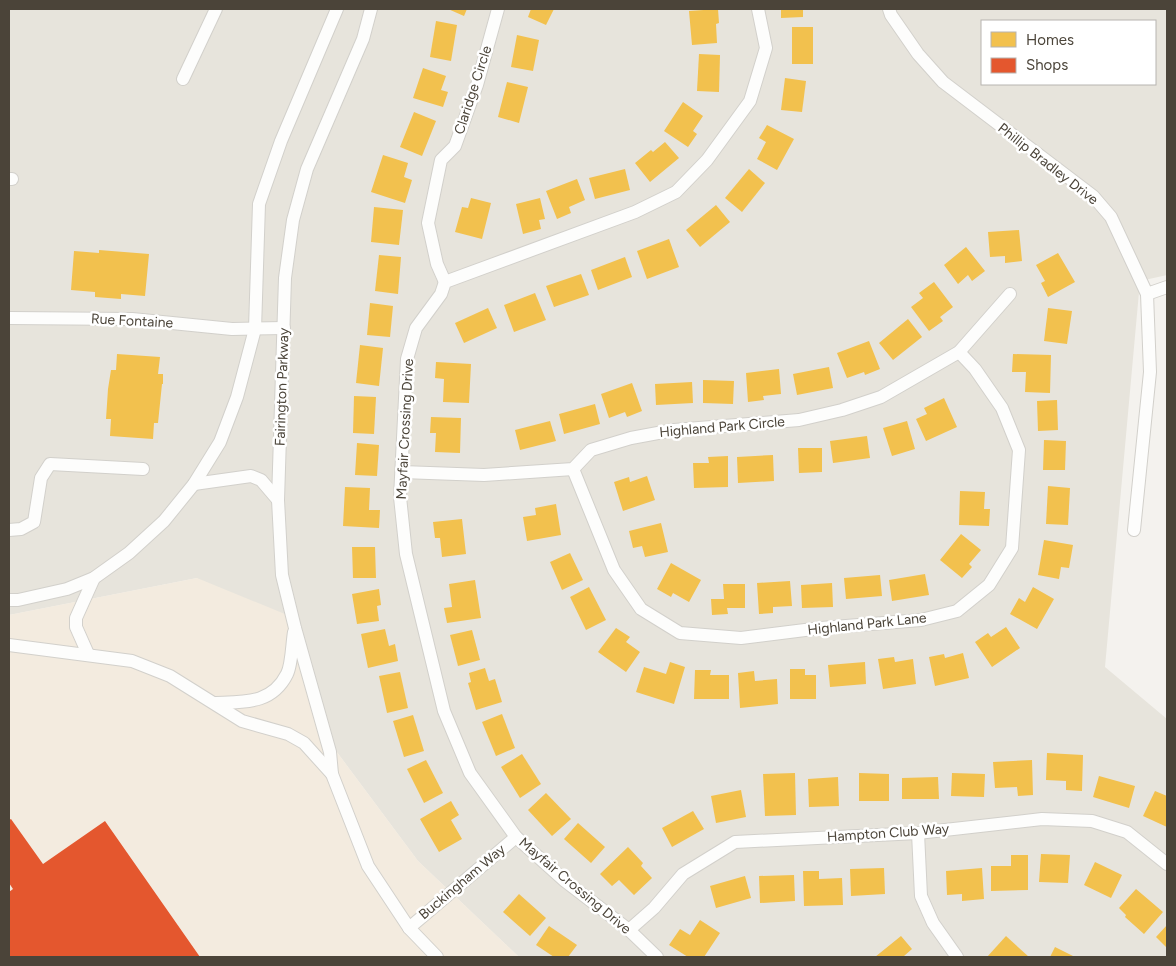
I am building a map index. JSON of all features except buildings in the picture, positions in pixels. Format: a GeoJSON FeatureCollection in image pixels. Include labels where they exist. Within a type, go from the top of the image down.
{"type":"FeatureCollection","features":[{"type":"Feature","properties":{"kind":"street"},"geometry":{"type":"LineString","coordinates":[[183,79],[216,9]]}},
{"type":"Feature","properties":{"kind":"street"},"geometry":{"type":"LineString","coordinates":[[9,600],[18,600],[67,589],[94,578],[129,553],[164,521],[194,484],[220,442],[237,397],[255,329],[259,204],[281,141],[337,9]]}},
{"type":"Feature","properties":{"kind":"street","name":"Fairington Parkway"},"geometry":{"type":"LineString","coordinates":[[332,774],[330,752],[282,575],[278,500],[285,278],[292,230],[304,178],[363,39],[371,9]]}},
{"type":"Feature","properties":{"kind":"street","name":"Claridge Circle"},"geometry":{"type":"LineString","coordinates":[[444,282],[437,264],[428,223],[441,160],[455,146],[477,85],[498,9]]}},
{"type":"Feature","properties":{"kind":"street"},"geometry":{"type":"LineString","coordinates":[[444,282],[634,212],[676,192],[707,160],[750,101],[766,48],[758,9]]}},
{"type":"Feature","properties":{"kind":"street","name":"Phillip Bradley Drive"},"geometry":{"type":"LineString","coordinates":[[889,9],[891,15],[918,54],[943,82],[1093,196],[1111,216],[1146,294],[1150,372],[1134,530]]}},
{"type":"Feature","properties":{"kind":"street","name":"Mayfair Crossing Drive"},"geometry":{"type":"LineString","coordinates":[[444,282],[441,294],[416,328],[407,359],[400,497],[406,554],[444,711],[470,773],[516,837],[565,881],[629,930],[658,957]]}},
{"type":"Feature","properties":{"kind":"street"},"geometry":{"type":"LineString","coordinates":[[1146,294],[1167,287]]}},
{"type":"Feature","properties":{"kind":"street","name":"Highland Park Circle"},"geometry":{"type":"LineString","coordinates":[[573,468],[591,450],[631,438],[674,430],[799,420],[842,410],[881,397],[959,352],[1010,294]]}},
{"type":"Feature","properties":{"kind":"street","name":"Rue Fontaine"},"geometry":{"type":"LineString","coordinates":[[9,318],[132,319],[232,329],[284,328]]}},
{"type":"Feature","properties":{"kind":"street","name":"Highland Park Lane"},"geometry":{"type":"LineString","coordinates":[[573,468],[614,570],[641,609],[680,634],[741,638],[821,628],[922,620],[958,611],[989,585],[1012,548],[1019,450],[1002,408],[975,369],[959,352]]}},
{"type":"Feature","properties":{"kind":"street"},"geometry":{"type":"LineString","coordinates":[[9,530],[21,529],[34,522],[40,478],[50,464],[143,469]]}},
{"type":"Feature","properties":{"kind":"street"},"geometry":{"type":"LineString","coordinates":[[402,472],[484,475],[573,468]]}},
{"type":"Feature","properties":{"kind":"street"},"geometry":{"type":"LineString","coordinates":[[194,484],[251,476],[261,480],[278,500]]}},
{"type":"Feature","properties":{"kind":"street"},"geometry":{"type":"LineString","coordinates":[[88,654],[76,627],[76,618],[94,578]]}},
{"type":"Feature","properties":{"kind":"street"},"geometry":{"type":"LineString","coordinates":[[216,703],[262,700],[275,690],[287,673],[295,628]]}},
{"type":"Feature","properties":{"kind":"street"},"geometry":{"type":"LineString","coordinates":[[9,645],[132,661],[170,676],[242,721],[288,734],[304,743],[332,774],[368,866],[409,928],[437,957]]}},
{"type":"Feature","properties":{"kind":"street","name":"Hampton Club Way"},"geometry":{"type":"LineString","coordinates":[[629,930],[654,908],[683,874],[735,842],[918,833],[1042,818],[1092,821],[1127,832],[1167,864]]}},
{"type":"Feature","properties":{"kind":"street"},"geometry":{"type":"LineString","coordinates":[[918,833],[921,896],[933,923],[957,957]]}},
{"type":"Feature","properties":{"kind":"street","name":"Buckingham Way"},"geometry":{"type":"LineString","coordinates":[[409,928],[516,837]]}},
{"type":"Feature","properties":{"kind":"shaded area"},"geometry":{"type":"Polygon","coordinates":[[[9,9],[1167,9],[1167,275],[1140,281],[1105,667],[1167,719],[1167,957],[519,957],[418,861],[316,724],[197,578],[9,615],[9,9]]]}},
{"type":"Feature","properties":{"kind":"shaded area"},"geometry":{"type":"Polygon","coordinates":[[[197,578],[297,619],[316,724],[418,861],[519,957],[9,957],[9,615],[197,578]]]}}]}
